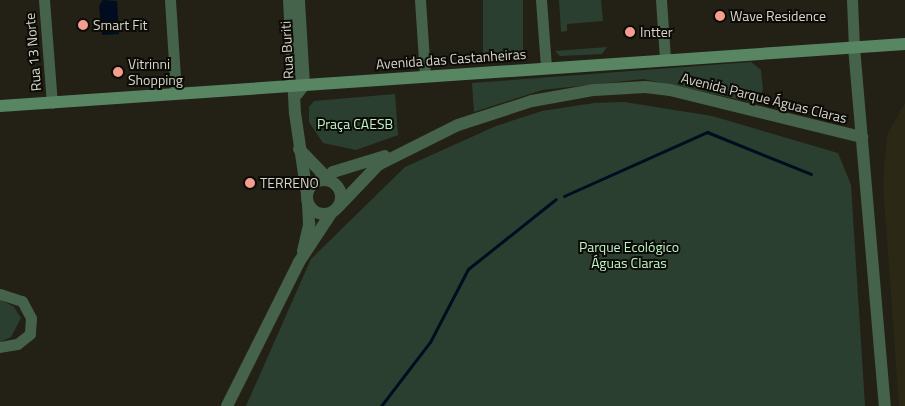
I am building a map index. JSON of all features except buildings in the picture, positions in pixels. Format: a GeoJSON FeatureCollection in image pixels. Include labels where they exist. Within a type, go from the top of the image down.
{"type":"FeatureCollection","features":[{"type":"Feature","properties":{"kind":"main road","name":"Avenida das Castanheiras"},"geometry":{"type":"LineString","coordinates":[[0,106],[176,93],[298,89],[425,76],[665,58],[905,44]]}},
{"type":"Feature","properties":{"kind":"street","name":"Rua 13 Norte"},"geometry":{"type":"LineString","coordinates":[[44,0],[52,103]]}},
{"type":"Feature","properties":{"kind":"street"},"geometry":{"type":"LineString","coordinates":[[170,0],[176,93]]}},
{"type":"Feature","properties":{"kind":"street","name":"Rua Buriti"},"geometry":{"type":"LineString","coordinates":[[289,0],[298,89]]}},
{"type":"Feature","properties":{"kind":"street","name":"Rua Buriti"},"geometry":{"type":"LineString","coordinates":[[299,0],[299,148],[307,199]]}},
{"type":"Feature","properties":{"kind":"street"},"geometry":{"type":"LineString","coordinates":[[420,0],[425,76]]}},
{"type":"Feature","properties":{"kind":"street"},"geometry":{"type":"LineString","coordinates":[[541,0],[546,67]]}},
{"type":"Feature","properties":{"kind":"street"},"geometry":{"type":"LineString","coordinates":[[662,0],[665,58]]}},
{"type":"Feature","properties":{"kind":"street"},"geometry":{"type":"LineString","coordinates":[[852,0],[862,137]]}},
{"type":"Feature","properties":{"kind":"street","name":"Avenida Parque Águas Claras"},"geometry":{"type":"LineString","coordinates":[[227,406],[300,262],[335,210],[378,165],[400,152],[474,117],[532,101],[618,88],[670,90],[862,137],[885,406]]}},
{"type":"Feature","properties":{"kind":"street"},"geometry":{"type":"LineString","coordinates":[[299,148],[321,172],[323,180]]}},
{"type":"Feature","properties":{"kind":"street","name":"Avenida Parque Águas Claras"},"geometry":{"type":"LineString","coordinates":[[323,180],[333,172],[400,152]]}},
{"type":"Feature","properties":{"kind":"street"},"geometry":{"type":"LineString","coordinates":[[323,180],[334,183],[341,192],[335,210],[316,212],[307,199],[314,183],[323,180]]}},
{"type":"Feature","properties":{"kind":"street","name":"Avenida Parque Águas Claras"},"geometry":{"type":"LineString","coordinates":[[300,262],[309,224],[307,199]]}},
{"type":"Feature","properties":{"kind":"street"},"geometry":{"type":"LineString","coordinates":[[0,294],[22,301],[31,318],[30,334],[17,344],[0,347]]}},
{"type":"Feature","properties":{"kind":"shaded area"},"geometry":{"type":"Polygon","coordinates":[[[905,103],[905,406],[899,406],[883,184],[887,135],[905,103]]]}},
{"type":"Feature","properties":{"kind":"green space"},"geometry":{"type":"Polygon","coordinates":[[[483,0],[523,0],[523,59],[483,59],[483,0]]]}},
{"type":"Feature","properties":{"kind":"green space"},"geometry":{"type":"Polygon","coordinates":[[[559,0],[601,0],[603,21],[567,24],[567,31],[561,32],[559,0]]]}},
{"type":"Feature","properties":{"kind":"green space"},"geometry":{"type":"Polygon","coordinates":[[[607,47],[602,54],[560,56],[555,51],[607,47]]]}},
{"type":"Feature","properties":{"kind":"green space"},"geometry":{"type":"Polygon","coordinates":[[[751,62],[761,70],[763,90],[755,103],[643,79],[542,90],[474,112],[472,83],[751,62]]]}},
{"type":"Feature","properties":{"kind":"green space","name":"Praça CAESB"},"geometry":{"type":"Polygon","coordinates":[[[395,94],[398,135],[356,150],[323,143],[309,122],[309,107],[314,101],[395,94]]]}},
{"type":"Feature","properties":{"kind":"green space","name":"Parque Ecológico Águas Claras"},"geometry":{"type":"Polygon","coordinates":[[[624,102],[712,116],[838,153],[851,185],[865,406],[246,406],[311,259],[405,167],[496,126],[542,111],[594,103],[624,102]]]}},
{"type":"Feature","properties":{"kind":"green space"},"geometry":{"type":"Polygon","coordinates":[[[0,299],[14,307],[21,318],[11,337],[0,342],[0,299]]]}},
{"type":"Feature","properties":{"kind":"water"},"geometry":{"type":"Polygon","coordinates":[[[103,0],[117,1],[119,34],[102,35],[99,6],[103,0]]]}},
{"type":"Feature","properties":{"kind":"waterway"},"geometry":{"type":"LineString","coordinates":[[564,196],[707,132],[811,174]]}},
{"type":"Feature","properties":{"kind":"waterway"},"geometry":{"type":"LineString","coordinates":[[381,406],[430,342],[468,269],[556,199]]}},
{"type":"Feature","properties":{"kind":"place","name":"Wave Residence"},"geometry":{"type":"Point","coordinates":[720,16]}},
{"type":"Feature","properties":{"kind":"place","name":"Smart Fit"},"geometry":{"type":"Point","coordinates":[83,25]}},
{"type":"Feature","properties":{"kind":"place","name":"Intter"},"geometry":{"type":"Point","coordinates":[630,32]}},
{"type":"Feature","properties":{"kind":"place","name":"Vitrinni Shopping"},"geometry":{"type":"Point","coordinates":[118,72]}},
{"type":"Feature","properties":{"kind":"place","name":"TERRENO"},"geometry":{"type":"Point","coordinates":[250,183]}}]}
